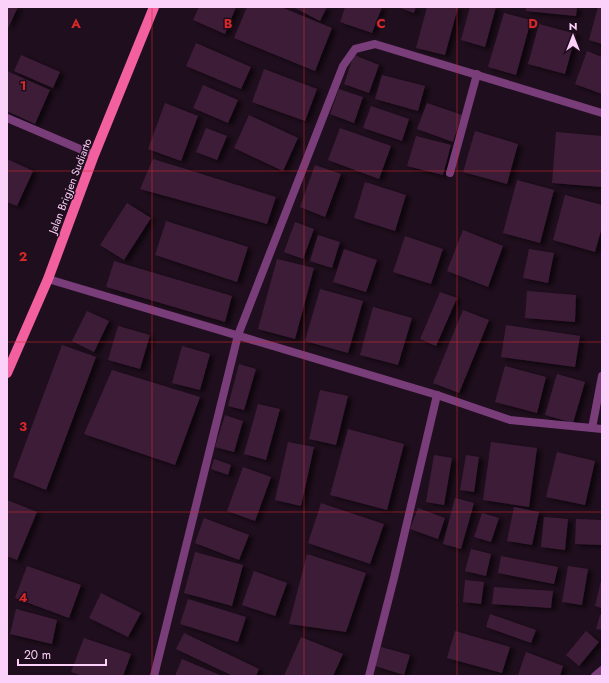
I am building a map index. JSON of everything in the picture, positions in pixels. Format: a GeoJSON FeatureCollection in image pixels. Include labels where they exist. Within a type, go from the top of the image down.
{"type":"FeatureCollection","features":[{"type":"Feature","properties":{"kind":"main road","name":"Jalan Brigjen Sudiarto"},"geometry":{"type":"LineString","coordinates":[[7,373],[48,279],[94,155],[154,7]]}},
{"type":"Feature","properties":{"kind":"street"},"geometry":{"type":"LineString","coordinates":[[154,676],[238,335],[343,66],[355,49],[375,44],[602,113]]}},
{"type":"Feature","properties":{"kind":"street"},"geometry":{"type":"LineString","coordinates":[[450,173],[477,74]]}},
{"type":"Feature","properties":{"kind":"street"},"geometry":{"type":"LineString","coordinates":[[7,118],[94,155]]}},
{"type":"Feature","properties":{"kind":"street"},"geometry":{"type":"LineString","coordinates":[[48,279],[437,395],[510,420],[602,429]]}},
{"type":"Feature","properties":{"kind":"street"},"geometry":{"type":"LineString","coordinates":[[592,428],[602,376]]}},
{"type":"Feature","properties":{"kind":"street"},"geometry":{"type":"LineString","coordinates":[[369,676],[394,578],[437,395]]}},
{"type":"Feature","properties":{"kind":"street"},"geometry":{"type":"LineString","coordinates":[[596,676],[602,670]]}},
{"type":"Feature","properties":{"kind":"building"},"geometry":{"type":"Polygon","coordinates":[[[7,7],[18,7],[7,30],[7,7]]]}},
{"type":"Feature","properties":{"kind":"building"},"geometry":{"type":"Polygon","coordinates":[[[199,7],[236,7],[225,34],[193,20],[199,7]]]}},
{"type":"Feature","properties":{"kind":"building"},"geometry":{"type":"Polygon","coordinates":[[[247,7],[281,7],[332,28],[315,71],[234,38],[247,7]]]}},
{"type":"Feature","properties":{"kind":"building"},"geometry":{"type":"Polygon","coordinates":[[[293,7],[327,7],[320,21],[293,7]]]}},
{"type":"Feature","properties":{"kind":"building"},"geometry":{"type":"Polygon","coordinates":[[[345,7],[382,7],[372,33],[340,22],[345,7]]]}},
{"type":"Feature","properties":{"kind":"building"},"geometry":{"type":"Polygon","coordinates":[[[398,7],[416,7],[414,13],[398,7]]]}},
{"type":"Feature","properties":{"kind":"building"},"geometry":{"type":"Polygon","coordinates":[[[427,7],[458,7],[445,55],[416,48],[427,7]]]}},
{"type":"Feature","properties":{"kind":"building"},"geometry":{"type":"Polygon","coordinates":[[[470,7],[496,7],[485,47],[461,40],[470,7]]]}},
{"type":"Feature","properties":{"kind":"building"},"geometry":{"type":"Polygon","coordinates":[[[526,7],[577,7],[576,16],[526,11],[526,7]]]}},
{"type":"Feature","properties":{"kind":"building"},"geometry":{"type":"Polygon","coordinates":[[[598,7],[602,7],[602,44],[589,40],[598,7]]]}},
{"type":"Feature","properties":{"kind":"building"},"geometry":{"type":"Polygon","coordinates":[[[504,13],[531,20],[516,75],[488,67],[504,13]]]}},
{"type":"Feature","properties":{"kind":"building"},"geometry":{"type":"Polygon","coordinates":[[[539,24],[576,34],[565,74],[528,64],[539,24]]]}},
{"type":"Feature","properties":{"kind":"building"},"geometry":{"type":"Polygon","coordinates":[[[196,43],[251,67],[241,89],[186,66],[196,43]]]}},
{"type":"Feature","properties":{"kind":"building"},"geometry":{"type":"Polygon","coordinates":[[[587,51],[602,57],[602,94],[575,84],[587,51]]]}},
{"type":"Feature","properties":{"kind":"building"},"geometry":{"type":"Polygon","coordinates":[[[21,55],[60,72],[53,88],[14,71],[21,55]]]}},
{"type":"Feature","properties":{"kind":"building"},"geometry":{"type":"Polygon","coordinates":[[[354,55],[379,65],[369,93],[344,84],[354,55]]]}},
{"type":"Feature","properties":{"kind":"building"},"geometry":{"type":"Polygon","coordinates":[[[264,69],[317,89],[305,121],[252,102],[264,69]]]}},
{"type":"Feature","properties":{"kind":"building"},"geometry":{"type":"Polygon","coordinates":[[[7,71],[50,90],[35,124],[7,111],[7,71]]]}},
{"type":"Feature","properties":{"kind":"building"},"geometry":{"type":"Polygon","coordinates":[[[382,75],[425,86],[418,111],[375,99],[382,75]]]}},
{"type":"Feature","properties":{"kind":"building"},"geometry":{"type":"Polygon","coordinates":[[[203,85],[238,100],[228,123],[193,108],[203,85]]]}},
{"type":"Feature","properties":{"kind":"building"},"geometry":{"type":"Polygon","coordinates":[[[339,89],[363,97],[354,123],[330,114],[339,89]]]}},
{"type":"Feature","properties":{"kind":"building"},"geometry":{"type":"Polygon","coordinates":[[[165,103],[198,116],[181,161],[148,149],[165,103]]]}},
{"type":"Feature","properties":{"kind":"building"},"geometry":{"type":"Polygon","coordinates":[[[427,103],[462,115],[453,142],[417,129],[427,103]]]}},
{"type":"Feature","properties":{"kind":"building"},"geometry":{"type":"Polygon","coordinates":[[[371,106],[409,119],[402,141],[363,128],[371,106]]]}},
{"type":"Feature","properties":{"kind":"building"},"geometry":{"type":"Polygon","coordinates":[[[249,115],[298,138],[283,171],[234,148],[249,115]]]}},
{"type":"Feature","properties":{"kind":"building"},"geometry":{"type":"Polygon","coordinates":[[[206,128],[227,136],[217,160],[196,152],[206,128]]]}},
{"type":"Feature","properties":{"kind":"building"},"geometry":{"type":"Polygon","coordinates":[[[340,128],[391,146],[379,179],[328,160],[340,128]]]}},
{"type":"Feature","properties":{"kind":"building"},"geometry":{"type":"Polygon","coordinates":[[[475,131],[518,144],[507,184],[463,172],[475,131]]]}},
{"type":"Feature","properties":{"kind":"building"},"geometry":{"type":"Polygon","coordinates":[[[556,132],[602,136],[602,187],[552,183],[556,132]]]}},
{"type":"Feature","properties":{"kind":"building"},"geometry":{"type":"Polygon","coordinates":[[[416,136],[451,145],[443,175],[407,166],[416,136]]]}},
{"type":"Feature","properties":{"kind":"building"},"geometry":{"type":"Polygon","coordinates":[[[7,159],[33,171],[17,206],[7,202],[7,159]]]}},
{"type":"Feature","properties":{"kind":"building"},"geometry":{"type":"Polygon","coordinates":[[[153,159],[276,197],[267,224],[140,189],[153,159]]]}},
{"type":"Feature","properties":{"kind":"building"},"geometry":{"type":"Polygon","coordinates":[[[315,165],[341,174],[325,217],[300,207],[315,165]]]}},
{"type":"Feature","properties":{"kind":"building"},"geometry":{"type":"Polygon","coordinates":[[[517,180],[554,190],[540,243],[503,233],[517,180]]]}},
{"type":"Feature","properties":{"kind":"building"},"geometry":{"type":"Polygon","coordinates":[[[365,182],[406,195],[395,231],[354,218],[365,182]]]}},
{"type":"Feature","properties":{"kind":"building"},"geometry":{"type":"Polygon","coordinates":[[[565,195],[602,205],[602,227],[595,252],[553,240],[565,195]]]}},
{"type":"Feature","properties":{"kind":"building"},"geometry":{"type":"Polygon","coordinates":[[[127,203],[151,218],[124,260],[100,245],[127,203]]]}},
{"type":"Feature","properties":{"kind":"building"},"geometry":{"type":"Polygon","coordinates":[[[166,221],[248,247],[237,282],[155,255],[166,221]]]}},
{"type":"Feature","properties":{"kind":"building"},"geometry":{"type":"Polygon","coordinates":[[[295,222],[314,229],[303,259],[284,252],[295,222]]]}},
{"type":"Feature","properties":{"kind":"building"},"geometry":{"type":"Polygon","coordinates":[[[463,230],[503,246],[488,287],[447,271],[463,230]]]}},
{"type":"Feature","properties":{"kind":"building"},"geometry":{"type":"Polygon","coordinates":[[[318,235],[340,242],[332,268],[310,261],[318,235]]]}},
{"type":"Feature","properties":{"kind":"building"},"geometry":{"type":"Polygon","coordinates":[[[405,236],[443,249],[431,284],[393,272],[405,236]]]}},
{"type":"Feature","properties":{"kind":"building"},"geometry":{"type":"Polygon","coordinates":[[[344,249],[377,260],[366,292],[333,282],[344,249]]]}},
{"type":"Feature","properties":{"kind":"building"},"geometry":{"type":"Polygon","coordinates":[[[529,249],[554,253],[548,283],[523,278],[529,249]]]}},
{"type":"Feature","properties":{"kind":"building"},"geometry":{"type":"Polygon","coordinates":[[[277,259],[314,268],[295,339],[258,329],[277,259]]]}},
{"type":"Feature","properties":{"kind":"building"},"geometry":{"type":"Polygon","coordinates":[[[114,261],[232,296],[225,322],[106,287],[114,261]]]}},
{"type":"Feature","properties":{"kind":"building"},"geometry":{"type":"Polygon","coordinates":[[[320,289],[363,301],[348,353],[305,341],[320,289]]]}},
{"type":"Feature","properties":{"kind":"building"},"geometry":{"type":"Polygon","coordinates":[[[527,291],[576,295],[575,322],[525,318],[527,291]]]}},
{"type":"Feature","properties":{"kind":"building"},"geometry":{"type":"Polygon","coordinates":[[[440,292],[457,298],[436,346],[420,339],[440,292]]]}},
{"type":"Feature","properties":{"kind":"building"},"geometry":{"type":"Polygon","coordinates":[[[373,307],[412,318],[398,365],[360,355],[373,307]]]}},
{"type":"Feature","properties":{"kind":"building"},"geometry":{"type":"Polygon","coordinates":[[[463,310],[489,320],[459,393],[433,383],[463,310]]]}},
{"type":"Feature","properties":{"kind":"building"},"geometry":{"type":"Polygon","coordinates":[[[87,311],[109,321],[94,352],[72,341],[87,311]]]}},
{"type":"Feature","properties":{"kind":"building"},"geometry":{"type":"Polygon","coordinates":[[[506,325],[580,336],[575,367],[501,357],[506,325]]]}},
{"type":"Feature","properties":{"kind":"building"},"geometry":{"type":"Polygon","coordinates":[[[118,326],[150,335],[140,369],[108,360],[118,326]]]}},
{"type":"Feature","properties":{"kind":"building"},"geometry":{"type":"Polygon","coordinates":[[[62,345],[96,357],[46,490],[13,477],[62,345]]]}},
{"type":"Feature","properties":{"kind":"building"},"geometry":{"type":"Polygon","coordinates":[[[182,346],[210,354],[200,390],[172,383],[182,346]]]}},
{"type":"Feature","properties":{"kind":"building"},"geometry":{"type":"Polygon","coordinates":[[[239,364],[256,369],[244,410],[228,406],[239,364]]]}},
{"type":"Feature","properties":{"kind":"building"},"geometry":{"type":"Polygon","coordinates":[[[505,366],[546,377],[537,413],[495,402],[505,366]]]}},
{"type":"Feature","properties":{"kind":"building"},"geometry":{"type":"Polygon","coordinates":[[[112,370],[200,397],[175,465],[84,434],[112,370]]]}},
{"type":"Feature","properties":{"kind":"building"},"geometry":{"type":"Polygon","coordinates":[[[557,374],[585,382],[573,423],[545,415],[557,374]]]}},
{"type":"Feature","properties":{"kind":"building"},"geometry":{"type":"Polygon","coordinates":[[[320,390],[348,396],[336,445],[309,439],[320,390]]]}},
{"type":"Feature","properties":{"kind":"building"},"geometry":{"type":"Polygon","coordinates":[[[258,404],[280,409],[266,460],[244,454],[258,404]]]}},
{"type":"Feature","properties":{"kind":"building"},"geometry":{"type":"Polygon","coordinates":[[[225,415],[243,421],[234,452],[215,447],[225,415]]]}},
{"type":"Feature","properties":{"kind":"building"},"geometry":{"type":"Polygon","coordinates":[[[348,429],[404,444],[387,510],[330,495],[348,429]]]}},
{"type":"Feature","properties":{"kind":"building"},"geometry":{"type":"Polygon","coordinates":[[[288,442],[314,447],[301,506],[275,500],[288,442]]]}},
{"type":"Feature","properties":{"kind":"building"},"geometry":{"type":"Polygon","coordinates":[[[491,442],[537,448],[529,507],[483,500],[491,442]]]}},
{"type":"Feature","properties":{"kind":"building"},"geometry":{"type":"Polygon","coordinates":[[[557,452],[595,461],[585,505],[546,497],[557,452]]]}},
{"type":"Feature","properties":{"kind":"building"},"geometry":{"type":"Polygon","coordinates":[[[434,455],[452,458],[444,505],[426,502],[434,455]]]}},
{"type":"Feature","properties":{"kind":"building"},"geometry":{"type":"Polygon","coordinates":[[[466,455],[479,457],[474,492],[460,490],[466,455]]]}},
{"type":"Feature","properties":{"kind":"building"},"geometry":{"type":"Polygon","coordinates":[[[214,459],[231,465],[228,475],[211,469],[214,459]]]}},
{"type":"Feature","properties":{"kind":"building"},"geometry":{"type":"Polygon","coordinates":[[[243,467],[271,477],[255,521],[227,511],[243,467]]]}},
{"type":"Feature","properties":{"kind":"building"},"geometry":{"type":"Polygon","coordinates":[[[455,498],[474,503],[461,549],[443,544],[455,498]]]}},
{"type":"Feature","properties":{"kind":"building"},"geometry":{"type":"Polygon","coordinates":[[[7,500],[37,512],[17,560],[7,556],[7,500]]]}},
{"type":"Feature","properties":{"kind":"building"},"geometry":{"type":"Polygon","coordinates":[[[321,503],[384,524],[370,564],[308,543],[321,503]]]}},
{"type":"Feature","properties":{"kind":"building"},"geometry":{"type":"Polygon","coordinates":[[[514,507],[539,512],[532,545],[507,541],[514,507]]]}},
{"type":"Feature","properties":{"kind":"building"},"geometry":{"type":"Polygon","coordinates":[[[418,508],[445,518],[438,539],[410,529],[418,508]]]}},
{"type":"Feature","properties":{"kind":"building"},"geometry":{"type":"Polygon","coordinates":[[[482,513],[499,518],[491,542],[474,537],[482,513]]]}},
{"type":"Feature","properties":{"kind":"building"},"geometry":{"type":"Polygon","coordinates":[[[544,517],[568,519],[565,550],[541,547],[544,517]]]}},
{"type":"Feature","properties":{"kind":"building"},"geometry":{"type":"Polygon","coordinates":[[[204,518],[249,535],[239,560],[195,543],[204,518]]]}},
{"type":"Feature","properties":{"kind":"building"},"geometry":{"type":"Polygon","coordinates":[[[576,519],[602,520],[602,545],[575,544],[576,519]]]}},
{"type":"Feature","properties":{"kind":"building"},"geometry":{"type":"Polygon","coordinates":[[[471,549],[491,554],[486,576],[465,571],[471,549]]]}},
{"type":"Feature","properties":{"kind":"building"},"geometry":{"type":"Polygon","coordinates":[[[195,552],[243,565],[232,606],[184,593],[195,552]]]}},
{"type":"Feature","properties":{"kind":"building"},"geometry":{"type":"Polygon","coordinates":[[[307,554],[366,573],[346,632],[289,624],[307,554]]]}},
{"type":"Feature","properties":{"kind":"building"},"geometry":{"type":"Polygon","coordinates":[[[501,556],[558,567],[554,584],[498,573],[501,556]]]}},
{"type":"Feature","properties":{"kind":"building"},"geometry":{"type":"Polygon","coordinates":[[[27,566],[81,585],[69,618],[15,598],[27,566]]]}},
{"type":"Feature","properties":{"kind":"building"},"geometry":{"type":"Polygon","coordinates":[[[568,566],[588,569],[582,605],[562,602],[568,566]]]}},
{"type":"Feature","properties":{"kind":"building"},"geometry":{"type":"Polygon","coordinates":[[[254,571],[287,583],[275,616],[242,605],[254,571]]]}},
{"type":"Feature","properties":{"kind":"building"},"geometry":{"type":"Polygon","coordinates":[[[465,580],[484,582],[481,604],[463,602],[465,580]]]}},
{"type":"Feature","properties":{"kind":"building"},"geometry":{"type":"Polygon","coordinates":[[[602,581],[602,608],[595,606],[602,581]]]}},
{"type":"Feature","properties":{"kind":"building"},"geometry":{"type":"Polygon","coordinates":[[[494,587],[553,591],[551,608],[492,604],[494,587]]]}},
{"type":"Feature","properties":{"kind":"building"},"geometry":{"type":"Polygon","coordinates":[[[101,593],[141,613],[128,637],[89,618],[101,593]]]}},
{"type":"Feature","properties":{"kind":"building"},"geometry":{"type":"Polygon","coordinates":[[[188,599],[246,617],[238,642],[180,624],[188,599]]]}},
{"type":"Feature","properties":{"kind":"building"},"geometry":{"type":"Polygon","coordinates":[[[16,609],[57,620],[52,644],[10,634],[16,609]]]}},
{"type":"Feature","properties":{"kind":"building"},"geometry":{"type":"Polygon","coordinates":[[[490,614],[536,630],[531,643],[486,627],[490,614]]]}},
{"type":"Feature","properties":{"kind":"building"},"geometry":{"type":"Polygon","coordinates":[[[600,615],[602,615],[602,630],[596,629],[600,615]]]}},
{"type":"Feature","properties":{"kind":"building"},"geometry":{"type":"Polygon","coordinates":[[[455,631],[510,647],[502,673],[447,658],[455,631]]]}},
{"type":"Feature","properties":{"kind":"building"},"geometry":{"type":"Polygon","coordinates":[[[586,631],[599,642],[579,666],[566,655],[586,631]]]}},
{"type":"Feature","properties":{"kind":"building"},"geometry":{"type":"Polygon","coordinates":[[[184,633],[259,669],[256,676],[233,676],[176,649],[184,633]]]}},
{"type":"Feature","properties":{"kind":"building"},"geometry":{"type":"Polygon","coordinates":[[[301,637],[343,654],[333,676],[284,676],[301,637]]]}},
{"type":"Feature","properties":{"kind":"building"},"geometry":{"type":"Polygon","coordinates":[[[84,638],[131,654],[123,676],[83,676],[71,672],[84,638]]]}},
{"type":"Feature","properties":{"kind":"building"},"geometry":{"type":"Polygon","coordinates":[[[381,647],[410,655],[404,675],[375,666],[381,647]]]}},
{"type":"Feature","properties":{"kind":"building"},"geometry":{"type":"Polygon","coordinates":[[[526,652],[563,666],[560,676],[518,675],[526,652]]]}},
{"type":"Feature","properties":{"kind":"building"},"geometry":{"type":"Polygon","coordinates":[[[182,659],[222,676],[175,676],[182,659]]]}}]}
